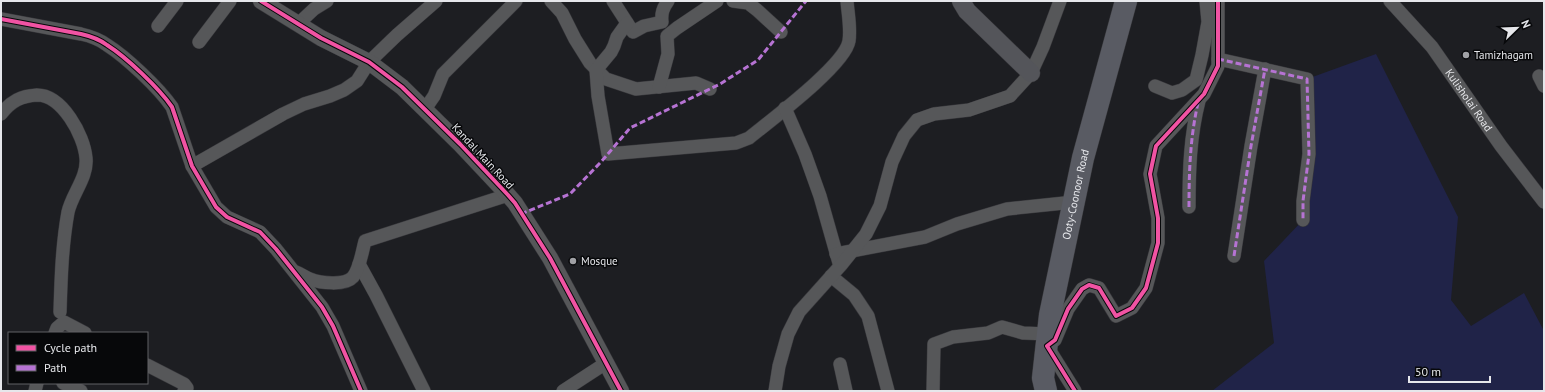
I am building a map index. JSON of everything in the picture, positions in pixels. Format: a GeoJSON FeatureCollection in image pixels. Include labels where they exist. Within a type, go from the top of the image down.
{"type":"FeatureCollection","features":[{"type":"Feature","properties":{"kind":"highway","name":"Ooty-Coonoor Road"},"geometry":{"type":"LineString","coordinates":[[1046,391],[1044,378],[1050,315],[1083,158],[1126,1]]}},
{"type":"Feature","properties":{"kind":"main road"},"geometry":{"type":"LineString","coordinates":[[961,1],[967,11],[1031,73]]}},
{"type":"Feature","properties":{"kind":"street"},"geometry":{"type":"LineString","coordinates":[[158,26],[177,1]]}},
{"type":"Feature","properties":{"kind":"street"},"geometry":{"type":"LineString","coordinates":[[199,42],[230,1]]}},
{"type":"Feature","properties":{"kind":"street","name":"Kandal Main Road"},"geometry":{"type":"LineString","coordinates":[[261,1],[321,38],[369,62],[402,87],[460,144],[508,195],[515,203],[550,258],[621,391]]}},
{"type":"Feature","properties":{"kind":"street"},"geometry":{"type":"LineString","coordinates":[[298,24],[314,9],[327,1]]}},
{"type":"Feature","properties":{"kind":"street"},"geometry":{"type":"LineString","coordinates":[[192,166],[283,114],[304,104],[344,90],[357,81],[369,62],[436,1]]}},
{"type":"Feature","properties":{"kind":"street"},"geometry":{"type":"LineString","coordinates":[[425,109],[434,96],[444,74],[504,15],[516,1]]}},
{"type":"Feature","properties":{"kind":"street"},"geometry":{"type":"LineString","coordinates":[[551,1],[562,14],[574,39],[590,63],[606,79],[636,89],[696,83],[710,89]]}},
{"type":"Feature","properties":{"kind":"street"},"geometry":{"type":"LineString","coordinates":[[562,14],[568,1]]}},
{"type":"Feature","properties":{"kind":"street"},"geometry":{"type":"LineString","coordinates":[[613,1],[633,32],[644,26],[662,22],[662,10],[668,1]]}},
{"type":"Feature","properties":{"kind":"street"},"geometry":{"type":"LineString","coordinates":[[658,87],[668,54],[667,36],[717,1]]}},
{"type":"Feature","properties":{"kind":"street"},"geometry":{"type":"LineString","coordinates":[[733,1],[748,3],[781,32]]}},
{"type":"Feature","properties":{"kind":"street"},"geometry":{"type":"LineString","coordinates":[[627,23],[617,37],[611,52],[596,70],[598,96],[608,154],[736,143],[749,138],[818,81],[842,56],[849,42],[847,1]]}},
{"type":"Feature","properties":{"kind":"street"},"geometry":{"type":"LineString","coordinates":[[852,252],[866,234],[880,206],[892,162],[904,136],[917,120],[934,114],[970,110],[1010,96],[1031,73],[1046,40],[1060,1]]}},
{"type":"Feature","properties":{"kind":"street"},"geometry":{"type":"LineString","coordinates":[[1155,86],[1172,93],[1182,90],[1196,80],[1208,22],[1206,1]]}},
{"type":"Feature","properties":{"kind":"street"},"geometry":{"type":"LineString","coordinates":[[933,391],[934,344],[953,337],[988,333],[1002,327],[1047,340],[1055,340],[1068,309],[1082,289],[1089,285],[1098,288],[1116,316],[1132,308],[1146,288],[1158,243],[1158,218],[1150,174],[1156,146],[1204,94],[1218,66],[1218,1]]}},
{"type":"Feature","properties":{"kind":"street","name":"Kulisholai Road"},"geometry":{"type":"LineString","coordinates":[[1390,1],[1432,47],[1501,146],[1544,202]]}},
{"type":"Feature","properties":{"kind":"street"},"geometry":{"type":"LineString","coordinates":[[1,20],[93,37],[108,45],[136,69],[166,99],[172,107],[192,166],[216,207],[227,217],[260,232],[276,249],[322,307],[333,326],[361,391]]}},
{"type":"Feature","properties":{"kind":"street"},"geometry":{"type":"LineString","coordinates":[[1218,59],[1307,79],[1309,154],[1303,201],[1303,220]]}},
{"type":"Feature","properties":{"kind":"street"},"geometry":{"type":"LineString","coordinates":[[1234,256],[1251,146],[1265,69]]}},
{"type":"Feature","properties":{"kind":"street"},"geometry":{"type":"LineString","coordinates":[[1,114],[7,106],[16,99],[40,95],[53,100],[67,112],[82,141],[86,158],[86,166],[83,177],[68,211],[61,269],[60,312]]}},
{"type":"Feature","properties":{"kind":"street"},"geometry":{"type":"LineString","coordinates":[[1189,207],[1190,150],[1193,126],[1199,99]]}},
{"type":"Feature","properties":{"kind":"street"},"geometry":{"type":"LineString","coordinates":[[785,108],[805,154],[820,196],[838,260]]}},
{"type":"Feature","properties":{"kind":"street"},"geometry":{"type":"LineString","coordinates":[[292,270],[310,279],[329,283],[347,281],[353,277],[359,264],[365,241],[508,195]]}},
{"type":"Feature","properties":{"kind":"street"},"geometry":{"type":"LineString","coordinates":[[775,391],[779,366],[788,334],[799,312],[831,276],[838,260],[852,252],[925,237],[957,224],[1007,210],[1074,202]]}},
{"type":"Feature","properties":{"kind":"street"},"geometry":{"type":"LineString","coordinates":[[359,264],[424,391]]}},
{"type":"Feature","properties":{"kind":"street"},"geometry":{"type":"LineString","coordinates":[[831,276],[854,295],[868,316],[888,391]]}},
{"type":"Feature","properties":{"kind":"street"},"geometry":{"type":"LineString","coordinates":[[55,332],[57,328],[64,322],[83,332]]}},
{"type":"Feature","properties":{"kind":"street"},"geometry":{"type":"LineString","coordinates":[[1047,340],[1075,391]]}},
{"type":"Feature","properties":{"kind":"street"},"geometry":{"type":"LineString","coordinates":[[563,391],[606,364]]}},
{"type":"Feature","properties":{"kind":"street"},"geometry":{"type":"LineString","coordinates":[[840,364],[846,391]]}},
{"type":"Feature","properties":{"kind":"street"},"geometry":{"type":"LineString","coordinates":[[148,366],[184,384],[187,388],[184,391]]}},
{"type":"Feature","properties":{"kind":"street"},"geometry":{"type":"LineString","coordinates":[[65,384],[81,391]]}},
{"type":"Feature","properties":{"kind":"shaded area"},"geometry":{"type":"Polygon","coordinates":[[[1376,54],[1458,217],[1451,300],[1471,326],[1524,293],[1544,331],[1544,391],[1212,391],[1274,343],[1264,261],[1303,220],[1307,79],[1376,54]]]}},
{"type":"Feature","properties":{"kind":"marked path"},"geometry":{"type":"LineString","coordinates":[[521,214],[570,194],[601,162],[630,128],[720,84],[758,60],[806,1]]}},
{"type":"Feature","properties":{"kind":"marked path"},"geometry":{"type":"LineString","coordinates":[[1218,59],[1307,79],[1309,154],[1303,201],[1303,220]]}},
{"type":"Feature","properties":{"kind":"marked path"},"geometry":{"type":"LineString","coordinates":[[1234,256],[1251,146],[1265,69]]}},
{"type":"Feature","properties":{"kind":"marked path"},"geometry":{"type":"LineString","coordinates":[[1189,207],[1190,155],[1198,103]]}},
{"type":"Feature","properties":{"kind":"cycle path"},"geometry":{"type":"LineString","coordinates":[[261,1],[321,38],[369,62],[402,87],[460,144],[508,195],[515,203],[550,258],[621,391]]}},
{"type":"Feature","properties":{"kind":"cycle path"},"geometry":{"type":"LineString","coordinates":[[1075,391],[1047,346],[1055,340],[1068,309],[1082,289],[1089,285],[1099,288],[1116,316],[1132,308],[1146,288],[1158,243],[1158,218],[1150,174],[1156,146],[1204,94],[1218,66],[1218,1]]}},
{"type":"Feature","properties":{"kind":"cycle path"},"geometry":{"type":"LineString","coordinates":[[1,19],[81,34],[94,38],[115,50],[151,82],[172,107],[192,166],[216,207],[227,217],[260,232],[276,249],[322,307],[333,326],[361,391]]}},
{"type":"Feature","properties":{"kind":"place","name":"Tamizhagam"},"geometry":{"type":"Point","coordinates":[1466,55]}},
{"type":"Feature","properties":{"kind":"place","name":"Mosque"},"geometry":{"type":"Point","coordinates":[573,261]}}]}
